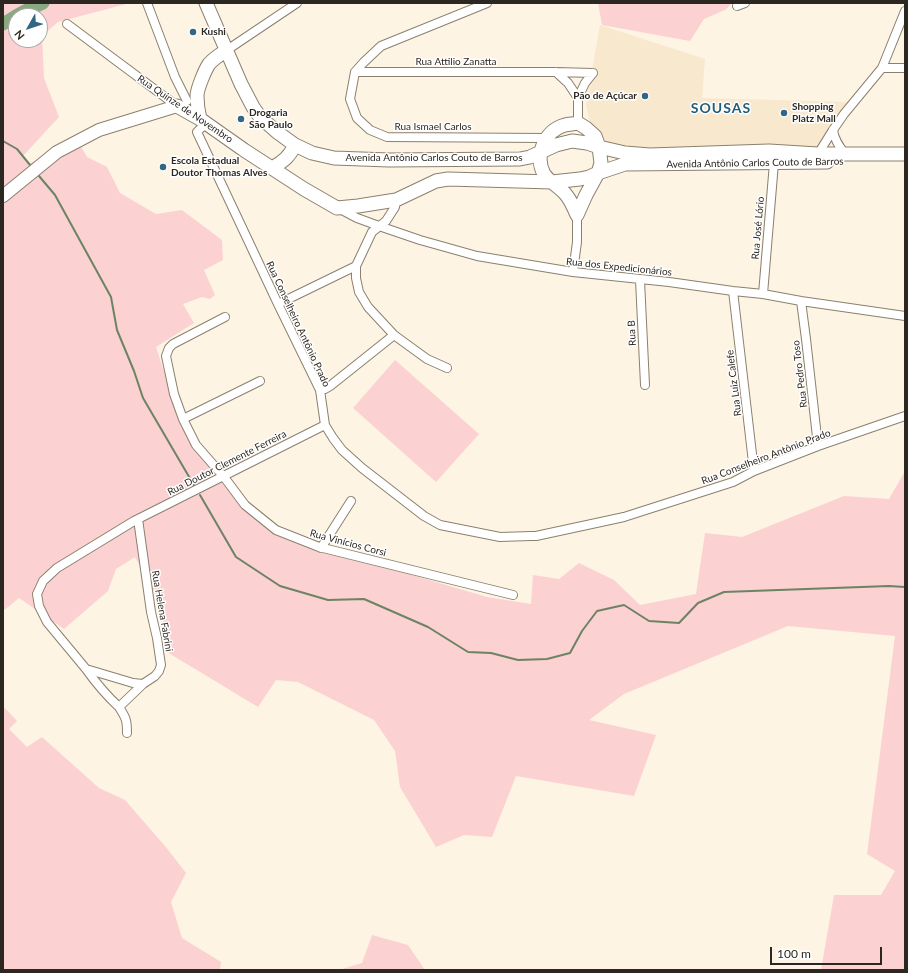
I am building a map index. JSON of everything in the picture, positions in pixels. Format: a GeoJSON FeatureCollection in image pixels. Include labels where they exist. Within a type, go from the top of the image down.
{"type":"FeatureCollection","features":[{"type":"Feature","properties":{"kind":"main road","name":"Avenida Antônio Carlos Couto de Barros"},"geometry":{"type":"LineString","coordinates":[[206,3],[241,84],[260,117],[295,145],[312,153],[334,158],[389,160],[520,159],[530,157],[556,145],[572,141],[587,143],[625,153],[650,155],[769,151],[818,154],[905,154]]}},
{"type":"Feature","properties":{"kind":"main road"},"geometry":{"type":"LineString","coordinates":[[3,196],[57,152],[99,130],[187,101],[198,88],[210,64],[216,57],[227,50]]}},
{"type":"Feature","properties":{"kind":"main road"},"geometry":{"type":"LineString","coordinates":[[187,101],[198,108],[201,125]]}},
{"type":"Feature","properties":{"kind":"main road","name":"Rua Quinze de Novembro"},"geometry":{"type":"LineString","coordinates":[[187,101],[201,125],[304,189],[338,208]]}},
{"type":"Feature","properties":{"kind":"main road"},"geometry":{"type":"LineString","coordinates":[[578,123],[594,136],[599,147],[601,163],[598,173],[577,215],[567,195],[544,174],[541,165],[541,151],[546,138],[558,128],[578,123]]}},
{"type":"Feature","properties":{"kind":"main road"},"geometry":{"type":"LineString","coordinates":[[272,168],[283,162],[291,153],[295,145]]}},
{"type":"Feature","properties":{"kind":"main road","name":"Avenida Antônio Carlos Couto de Barros"},"geometry":{"type":"LineString","coordinates":[[396,200],[436,181],[448,179],[552,182],[590,177],[625,164],[905,161]]}},
{"type":"Feature","properties":{"kind":"main road"},"geometry":{"type":"LineString","coordinates":[[338,208],[396,200]]}},
{"type":"Feature","properties":{"kind":"street"},"geometry":{"type":"LineString","coordinates":[[147,3],[175,77],[187,101]]}},
{"type":"Feature","properties":{"kind":"street"},"geometry":{"type":"LineString","coordinates":[[227,50],[297,3]]}},
{"type":"Feature","properties":{"kind":"street","name":"Rua Ismael Carlos"},"geometry":{"type":"LineString","coordinates":[[487,3],[381,46],[356,72],[350,99],[357,118],[370,130],[387,137],[546,138]]}},
{"type":"Feature","properties":{"kind":"street"},"geometry":{"type":"LineString","coordinates":[[818,154],[832,130],[882,68],[905,11]]}},
{"type":"Feature","properties":{"kind":"street","name":"Rua Quinze de Novembro"},"geometry":{"type":"LineString","coordinates":[[67,24],[187,101]]}},
{"type":"Feature","properties":{"kind":"street"},"geometry":{"type":"LineString","coordinates":[[882,68],[905,68]]}},
{"type":"Feature","properties":{"kind":"street","name":"Rua Attilio Zanatta"},"geometry":{"type":"LineString","coordinates":[[356,72],[593,73],[585,83],[578,98]]}},
{"type":"Feature","properties":{"kind":"street"},"geometry":{"type":"LineString","coordinates":[[556,72],[568,83],[578,98],[578,123]]}},
{"type":"Feature","properties":{"kind":"street","name":"Rua Conselheiro Antônio Prado"},"geometry":{"type":"LineString","coordinates":[[201,125],[278,304],[320,390],[325,425],[342,450],[362,468],[424,516],[440,525],[500,538],[536,536],[624,517],[733,482],[754,471],[818,446],[905,416]]}},
{"type":"Feature","properties":{"kind":"street"},"geometry":{"type":"LineString","coordinates":[[832,130],[836,141],[845,154]]}},
{"type":"Feature","properties":{"kind":"street","name":"Rua José Lório"},"geometry":{"type":"LineString","coordinates":[[763,294],[774,163]]}},
{"type":"Feature","properties":{"kind":"street"},"geometry":{"type":"LineString","coordinates":[[396,200],[395,207],[386,221],[372,232],[356,266],[356,278],[359,292],[368,307],[394,335],[427,359],[447,368]]}},
{"type":"Feature","properties":{"kind":"street","name":"Rua dos Expedicionários"},"geometry":{"type":"LineString","coordinates":[[338,208],[357,218],[379,226],[420,240],[477,256],[573,272],[763,294],[800,301],[905,316]]}},
{"type":"Feature","properties":{"kind":"street"},"geometry":{"type":"LineString","coordinates":[[573,272],[577,242],[577,215]]}},
{"type":"Feature","properties":{"kind":"street"},"geometry":{"type":"LineString","coordinates":[[278,304],[356,266]]}},
{"type":"Feature","properties":{"kind":"street","name":"Rua B"},"geometry":{"type":"LineString","coordinates":[[640,280],[645,385]]}},
{"type":"Feature","properties":{"kind":"street","name":"Rua Luiz Calefe"},"geometry":{"type":"LineString","coordinates":[[733,291],[754,471]]}},
{"type":"Feature","properties":{"kind":"street","name":"Rua Pedro Toso"},"geometry":{"type":"LineString","coordinates":[[800,301],[806,339],[818,446]]}},
{"type":"Feature","properties":{"kind":"street","name":"Rua Vinícios Corsi"},"geometry":{"type":"LineString","coordinates":[[225,317],[173,344],[169,348],[166,356],[174,394],[183,419],[196,445],[224,476],[245,505],[276,530],[321,548],[513,595]]}},
{"type":"Feature","properties":{"kind":"street"},"geometry":{"type":"LineString","coordinates":[[320,390],[330,386],[394,335]]}},
{"type":"Feature","properties":{"kind":"street"},"geometry":{"type":"LineString","coordinates":[[183,419],[260,381]]}},
{"type":"Feature","properties":{"kind":"street","name":"Rua Doutor Clemente Ferreira"},"geometry":{"type":"LineString","coordinates":[[138,519],[325,425]]}},
{"type":"Feature","properties":{"kind":"street"},"geometry":{"type":"LineString","coordinates":[[321,548],[351,501]]}},
{"type":"Feature","properties":{"kind":"street"},"geometry":{"type":"LineString","coordinates":[[127,733],[126,718],[119,707],[100,687],[47,622],[40,606],[37,594],[43,581],[57,568],[138,519]]}},
{"type":"Feature","properties":{"kind":"street","name":"Rua Helena Fabrini"},"geometry":{"type":"LineString","coordinates":[[119,707],[143,684],[155,676],[161,665],[157,638],[150,612],[138,519]]}},
{"type":"Feature","properties":{"kind":"street"},"geometry":{"type":"LineString","coordinates":[[86,669],[133,683],[143,684]]}},
{"type":"Feature","properties":{"kind":"shaded area"},"geometry":{"type":"Polygon","coordinates":[[[3,3],[130,3],[58,22],[48,31],[48,8],[8,8],[8,48],[43,48],[44,78],[59,117],[22,157],[30,163],[80,145],[87,157],[107,167],[120,193],[156,214],[182,210],[222,240],[223,260],[204,270],[215,295],[210,299],[202,297],[183,304],[194,323],[156,347],[178,414],[193,447],[241,507],[272,532],[315,551],[405,573],[487,597],[531,604],[533,575],[559,579],[579,563],[614,580],[640,605],[696,594],[705,533],[742,537],[844,496],[889,499],[905,471],[905,970],[821,970],[834,895],[881,895],[895,871],[867,854],[895,636],[788,626],[624,694],[589,720],[656,735],[634,796],[516,776],[492,837],[464,835],[436,847],[400,787],[395,751],[374,720],[298,682],[276,680],[258,707],[167,652],[160,602],[135,557],[116,569],[108,591],[64,629],[19,598],[3,611],[3,3]]]}},
{"type":"Feature","properties":{"kind":"shaded area"},"geometry":{"type":"Polygon","coordinates":[[[598,3],[732,3],[725,10],[704,19],[690,41],[602,25],[598,3]]]}},
{"type":"Feature","properties":{"kind":"shaded area"},"geometry":{"type":"Polygon","coordinates":[[[600,25],[705,59],[702,98],[851,102],[816,151],[666,152],[610,146],[590,123],[586,105],[600,25]]]}},
{"type":"Feature","properties":{"kind":"shaded area"},"geometry":{"type":"Polygon","coordinates":[[[395,360],[479,434],[436,482],[353,408],[395,360]]]}},
{"type":"Feature","properties":{"kind":"shaded area"},"geometry":{"type":"Polygon","coordinates":[[[3,706],[17,721],[9,729],[27,747],[42,737],[99,788],[125,800],[165,846],[186,873],[171,902],[182,938],[221,962],[220,970],[3,970],[3,706]]]}},
{"type":"Feature","properties":{"kind":"shaded area"},"geometry":{"type":"Polygon","coordinates":[[[372,935],[408,945],[425,970],[339,970],[362,963],[372,935]]]}},
{"type":"Feature","properties":{"kind":"waterway"},"geometry":{"type":"LineString","coordinates":[[32,8],[43,3]]}},
{"type":"Feature","properties":{"kind":"waterway"},"geometry":{"type":"LineString","coordinates":[[3,24],[8,21]]}},
{"type":"Feature","properties":{"kind":"waterway"},"geometry":{"type":"LineString","coordinates":[[3,141],[17,149],[30,165]]}},
{"type":"Feature","properties":{"kind":"waterway"},"geometry":{"type":"LineString","coordinates":[[39,176],[55,195],[111,297],[117,330],[134,371],[143,398],[195,487]]}},
{"type":"Feature","properties":{"kind":"waterway"},"geometry":{"type":"LineString","coordinates":[[200,495],[236,557],[280,586],[328,600],[364,599],[428,627],[468,652],[491,653],[518,660],[547,659],[570,653],[582,631],[597,611],[624,605],[649,621],[679,623],[698,603],[724,592],[889,586],[905,587]]}},
{"type":"Feature","properties":{"kind":"place","name":"Kushi"},"geometry":{"type":"Point","coordinates":[193,32]}},
{"type":"Feature","properties":{"kind":"place","name":"Pão de Açúcar"},"geometry":{"type":"Point","coordinates":[645,96]}},
{"type":"Feature","properties":{"kind":"place","name":"Shopping Platz Mall"},"geometry":{"type":"Point","coordinates":[784,113]}},
{"type":"Feature","properties":{"kind":"place","name":"Drogaria São Paulo"},"geometry":{"type":"Point","coordinates":[241,119]}},
{"type":"Feature","properties":{"kind":"place","name":"Escola Estadual Doutor Thomas Alves"},"geometry":{"type":"Point","coordinates":[163,167]}},
{"type":"Feature","properties":{"kind":"district","name":"SOUSAS"},"geometry":{"type":"Point","coordinates":[721,108]}}]}
